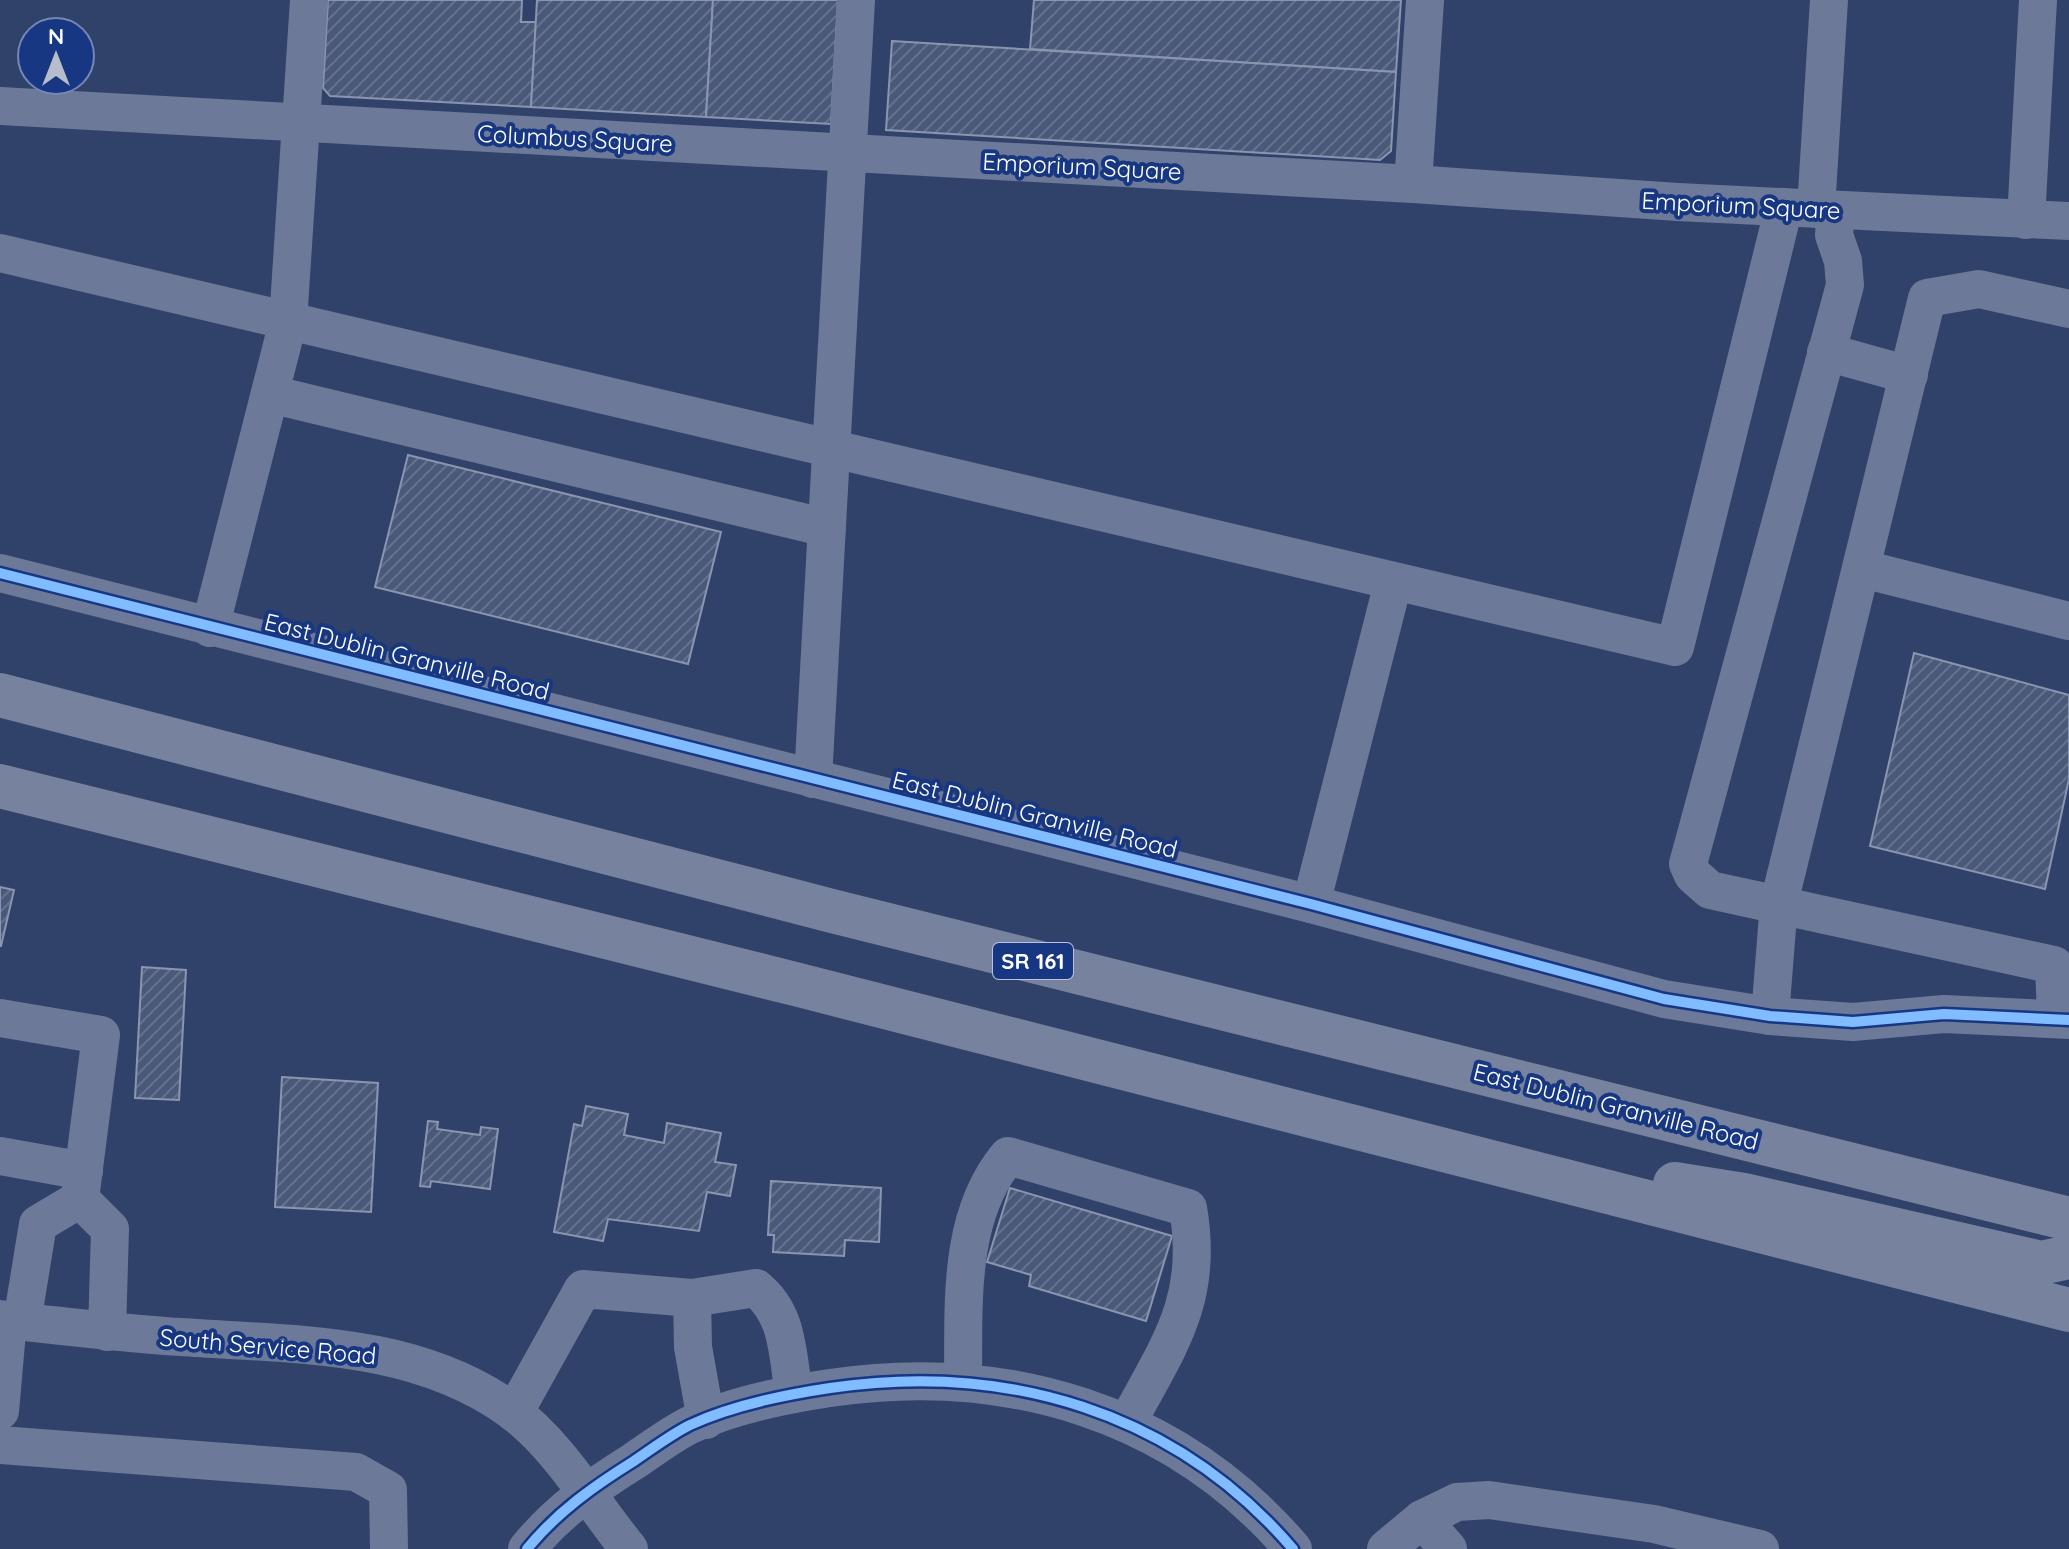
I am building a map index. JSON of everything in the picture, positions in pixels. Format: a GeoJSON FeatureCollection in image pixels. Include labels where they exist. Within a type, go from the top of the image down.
{"type":"FeatureCollection","features":[{"type":"Feature","properties":{"kind":"main road","name":"East Dublin Granville Road"},"geometry":{"type":"LineString","coordinates":[[0,695],[832,911],[2069,1219]]}},
{"type":"Feature","properties":{"kind":"main road"},"geometry":{"type":"LineString","coordinates":[[0,786],[2069,1310]]}},
{"type":"Feature","properties":{"kind":"main road"},"geometry":{"type":"LineString","coordinates":[[1401,1139],[1744,1195],[2041,1263],[2069,1257]]}},
{"type":"Feature","properties":{"kind":"street"},"geometry":{"type":"LineString","coordinates":[[210,628],[288,322],[309,0]]}},
{"type":"Feature","properties":{"kind":"street"},"geometry":{"type":"LineString","coordinates":[[813,779],[856,0]]}},
{"type":"Feature","properties":{"kind":"street"},"geometry":{"type":"LineString","coordinates":[[1413,184],[1425,0]]}},
{"type":"Feature","properties":{"kind":"street"},"geometry":{"type":"LineString","coordinates":[[0,253],[1675,647],[1812,209],[1829,0]]}},
{"type":"Feature","properties":{"kind":"street"},"geometry":{"type":"LineString","coordinates":[[2026,220],[2038,0]]}},
{"type":"Feature","properties":{"kind":"street","name":"Columbus Square"},"geometry":{"type":"LineString","coordinates":[[0,106],[848,153]]}},
{"type":"Feature","properties":{"kind":"street","name":"Emporium Square"},"geometry":{"type":"LineString","coordinates":[[848,153],[2069,221]]}},
{"type":"Feature","properties":{"kind":"street"},"geometry":{"type":"LineString","coordinates":[[1812,209],[1834,235],[1843,261],[1845,285],[1688,864],[1693,875],[1710,890],[2062,951],[2063,1018]]}},
{"type":"Feature","properties":{"kind":"street"},"geometry":{"type":"LineString","coordinates":[[1770,1016],[1779,903],[1927,298],[1979,289],[2069,309]]}},
{"type":"Feature","properties":{"kind":"street"},"geometry":{"type":"LineString","coordinates":[[1826,352],[1909,375]]}},
{"type":"Feature","properties":{"kind":"street"},"geometry":{"type":"LineString","coordinates":[[270,394],[827,528]]}},
{"type":"Feature","properties":{"kind":"street"},"geometry":{"type":"LineString","coordinates":[[1863,569],[2069,621]]}},
{"type":"Feature","properties":{"kind":"street","name":"East Dublin Granville Road"},"geometry":{"type":"LineString","coordinates":[[0,573],[1311,904],[1664,999],[1770,1016],[1853,1022],[1944,1014],[2063,1018]]}},
{"type":"Feature","properties":{"kind":"street"},"geometry":{"type":"LineString","coordinates":[[1311,904],[1393,583]]}},
{"type":"Feature","properties":{"kind":"street"},"geometry":{"type":"LineString","coordinates":[[0,1018],[101,1035],[82,1185],[38,1224],[10,1320],[0,1411]]}},
{"type":"Feature","properties":{"kind":"street"},"geometry":{"type":"LineString","coordinates":[[0,1156],[82,1185],[110,1229],[107,1332]]}},
{"type":"Feature","properties":{"kind":"street"},"geometry":{"type":"LineString","coordinates":[[963,1381],[965,1292],[973,1226],[989,1179],[1008,1156],[1188,1208],[1195,1248],[1189,1296],[1127,1423]]}},
{"type":"Feature","properties":{"kind":"street"},"geometry":{"type":"LineString","coordinates":[[514,1413],[583,1289],[692,1298],[756,1288],[774,1303],[781,1321],[794,1394]]}},
{"type":"Feature","properties":{"kind":"street"},"geometry":{"type":"LineString","coordinates":[[692,1298],[693,1347],[706,1420]]}},
{"type":"Feature","properties":{"kind":"street","name":"South Service Road"},"geometry":{"type":"LineString","coordinates":[[10,1320],[107,1332],[349,1349],[410,1361],[467,1382],[514,1413],[557,1455],[583,1493],[629,1549]]}},
{"type":"Feature","properties":{"kind":"street"},"geometry":{"type":"LineString","coordinates":[[527,1549],[583,1493],[690,1425],[794,1394],[879,1381],[963,1381],[1056,1397],[1127,1423],[1202,1467],[1259,1510],[1293,1549]]}},
{"type":"Feature","properties":{"kind":"street"},"geometry":{"type":"LineString","coordinates":[[0,1445],[356,1472],[388,1490],[389,1549]]}},
{"type":"Feature","properties":{"kind":"street"},"geometry":{"type":"LineString","coordinates":[[1386,1549],[1422,1519],[1457,1502],[1489,1500],[1654,1524],[1760,1549]]}},
{"type":"Feature","properties":{"kind":"street"},"geometry":{"type":"LineString","coordinates":[[1422,1519],[1448,1549]]}},
{"type":"Feature","properties":{"kind":"building"},"geometry":{"type":"Polygon","coordinates":[[[328,0],[522,0],[521,22],[536,22],[531,107],[330,96],[323,88],[328,0]]]}},
{"type":"Feature","properties":{"kind":"building"},"geometry":{"type":"Polygon","coordinates":[[[537,0],[713,0],[706,117],[531,107],[537,0]]]}},
{"type":"Feature","properties":{"kind":"building"},"geometry":{"type":"Polygon","coordinates":[[[713,0],[838,0],[831,124],[706,117],[713,0]]]}},
{"type":"Feature","properties":{"kind":"building"},"geometry":{"type":"Polygon","coordinates":[[[1034,0],[1401,0],[1396,72],[1030,49],[1034,0]]]}},
{"type":"Feature","properties":{"kind":"building"},"geometry":{"type":"Polygon","coordinates":[[[892,41],[1396,72],[1391,151],[1380,160],[886,130],[892,41]]]}},
{"type":"Feature","properties":{"kind":"building"},"geometry":{"type":"Polygon","coordinates":[[[408,455],[721,532],[688,664],[375,587],[408,455]]]}},
{"type":"Feature","properties":{"kind":"building"},"geometry":{"type":"Polygon","coordinates":[[[1914,653],[2069,695],[2069,779],[2045,889],[1870,846],[1914,653]]]}},
{"type":"Feature","properties":{"kind":"building"},"geometry":{"type":"Polygon","coordinates":[[[0,887],[14,890],[1,946],[0,946],[0,887]]]}},
{"type":"Feature","properties":{"kind":"building"},"geometry":{"type":"Polygon","coordinates":[[[142,967],[186,970],[179,1100],[135,1098],[142,967]]]}},
{"type":"Feature","properties":{"kind":"building"},"geometry":{"type":"Polygon","coordinates":[[[282,1077],[378,1083],[371,1212],[275,1207],[282,1077]]]}},
{"type":"Feature","properties":{"kind":"building"},"geometry":{"type":"Polygon","coordinates":[[[586,1106],[628,1114],[624,1135],[664,1143],[667,1123],[721,1133],[715,1162],[736,1165],[730,1196],[707,1192],[699,1231],[608,1219],[603,1241],[554,1232],[574,1124],[582,1126],[586,1106]]]}},
{"type":"Feature","properties":{"kind":"building"},"geometry":{"type":"Polygon","coordinates":[[[428,1121],[438,1122],[437,1129],[480,1135],[481,1127],[498,1129],[490,1189],[431,1181],[430,1187],[420,1186],[428,1121]]]}},
{"type":"Feature","properties":{"kind":"building"},"geometry":{"type":"Polygon","coordinates":[[[771,1181],[881,1188],[879,1242],[845,1240],[844,1256],[773,1252],[774,1235],[768,1235],[771,1181]]]}},
{"type":"Feature","properties":{"kind":"building"},"geometry":{"type":"Polygon","coordinates":[[[1010,1188],[1172,1236],[1146,1321],[1029,1286],[1031,1275],[987,1262],[1010,1188]]]}},
{"type":"Feature","properties":{"kind":"cycle path"},"geometry":{"type":"LineString","coordinates":[[0,573],[1311,904],[1664,999],[1770,1016],[1853,1022],[1944,1014],[2069,1020]]}},
{"type":"Feature","properties":{"kind":"cycle path"},"geometry":{"type":"LineString","coordinates":[[527,1549],[577,1500],[690,1425],[741,1406],[776,1398],[830,1388],[896,1382],[960,1383],[1023,1391],[1083,1407],[1141,1431],[1196,1462],[1246,1501],[1293,1549]]}}]}
